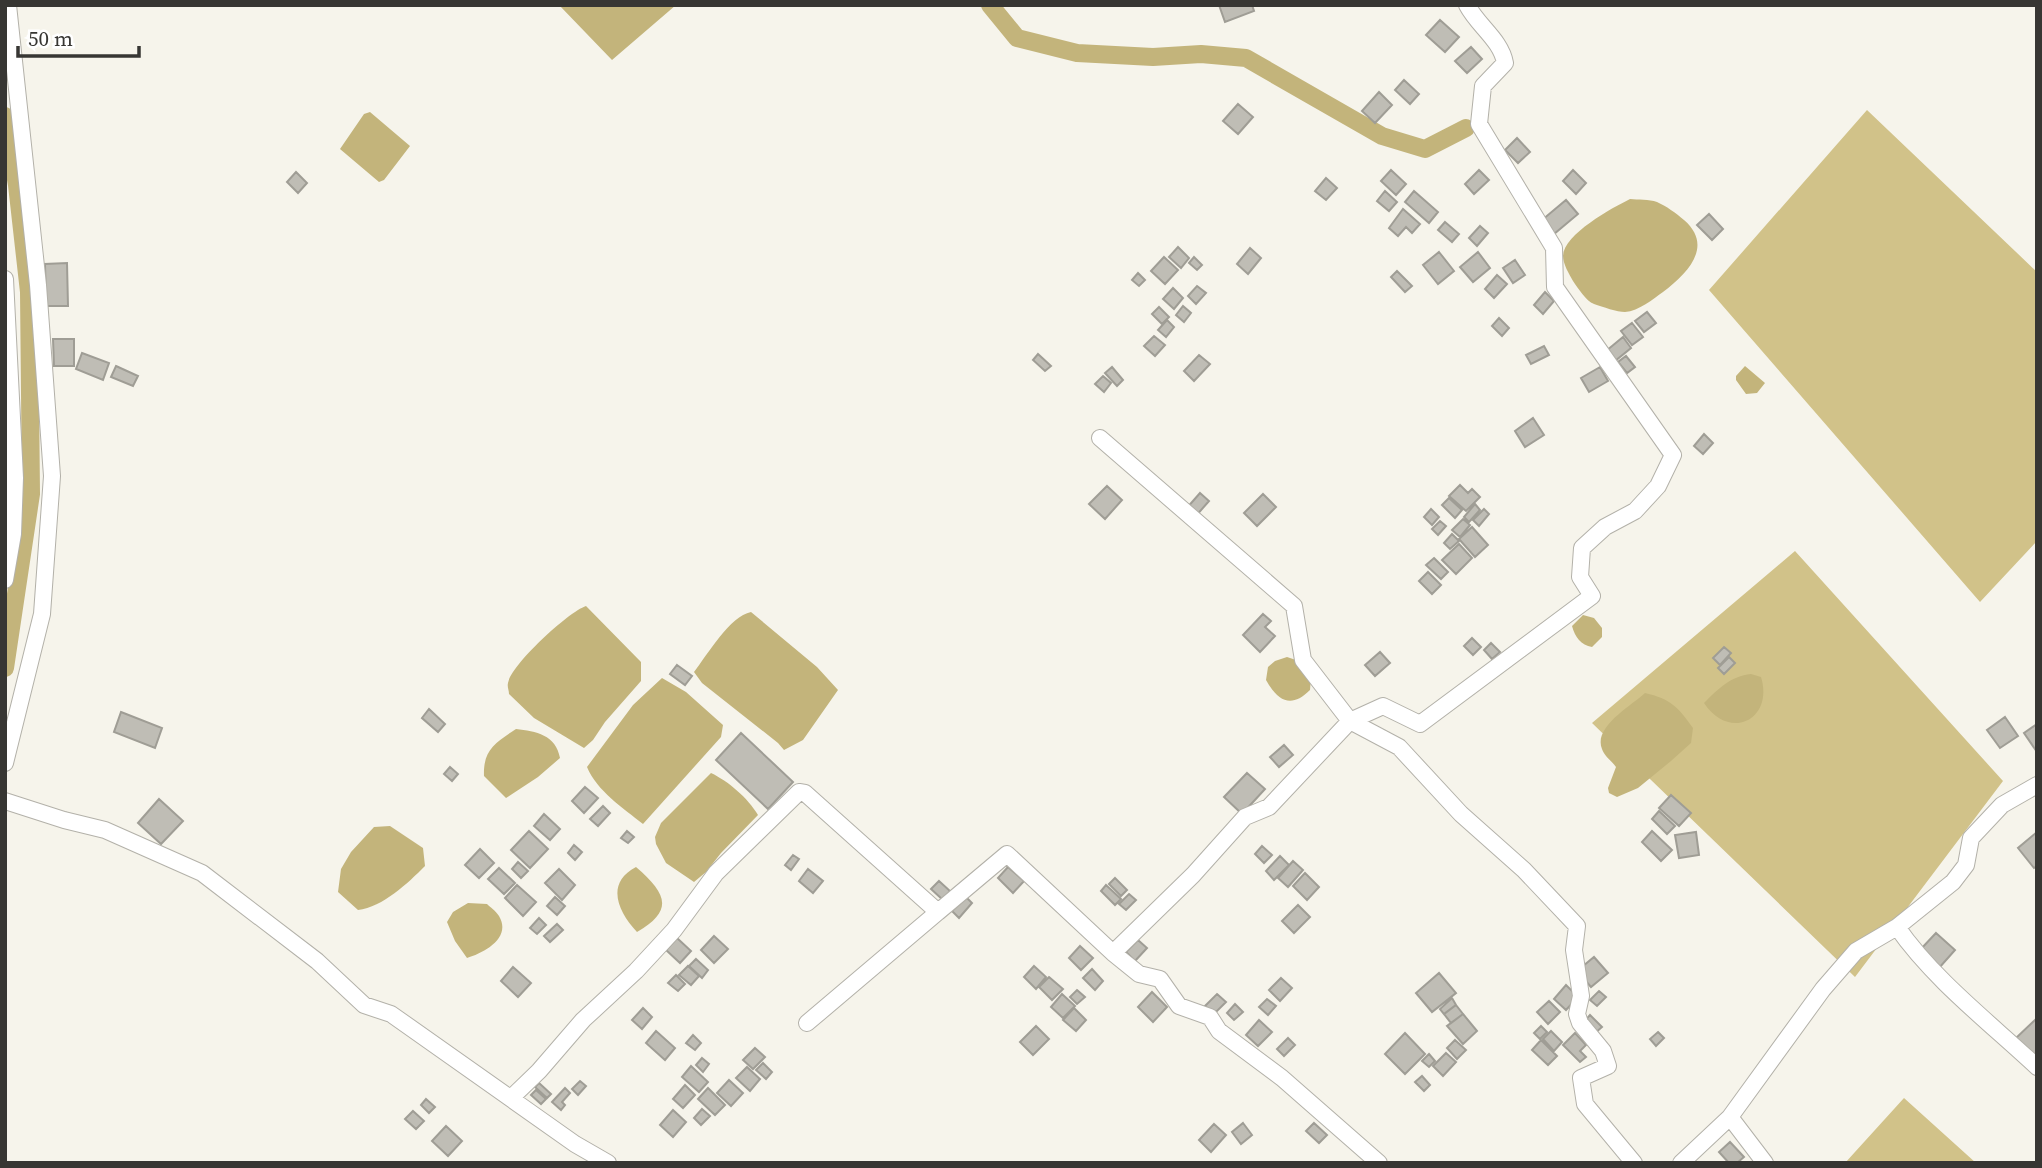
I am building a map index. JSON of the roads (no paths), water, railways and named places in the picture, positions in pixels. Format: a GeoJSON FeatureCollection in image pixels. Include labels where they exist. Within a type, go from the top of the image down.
{"type":"FeatureCollection","features":[{"type":"Feature","properties":{"kind":"street"},"geometry":{"type":"LineString","coordinates":[[5,764],[43,614],[52,476],[38,285],[8,5]]}},
{"type":"Feature","properties":{"kind":"street"},"geometry":{"type":"LineString","coordinates":[[1113,953],[1194,874],[1245,817],[1269,807],[1350,721],[1383,706],[1420,724],[1592,596],[1580,577],[1582,548],[1605,527],[1635,511],[1658,486],[1674,454],[1555,287],[1554,248],[1479,124],[1483,86],[1505,63],[1503,52],[1474,18],[1467,5]]}},
{"type":"Feature","properties":{"kind":"street"},"geometry":{"type":"LineString","coordinates":[[5,279],[10,334],[15,478],[13,534],[5,580]]}},
{"type":"Feature","properties":{"kind":"street"},"geometry":{"type":"LineString","coordinates":[[1100,438],[1294,606],[1303,660],[1350,721],[1399,747],[1461,814],[1524,870],[1577,926],[1574,950],[1581,996],[1577,1014],[1580,1023],[1603,1051],[1608,1066],[1581,1078],[1585,1104],[1634,1163]]}},
{"type":"Feature","properties":{"kind":"street"},"geometry":{"type":"LineString","coordinates":[[1681,1163],[1730,1117],[1823,989],[1856,951],[1897,927],[1953,882],[1966,865],[1971,838],[2002,805],[2037,785]]}},
{"type":"Feature","properties":{"kind":"street"},"geometry":{"type":"LineString","coordinates":[[511,1098],[539,1071],[583,1020],[636,971],[674,930],[716,873],[799,792],[805,793],[938,912]]}},
{"type":"Feature","properties":{"kind":"street"},"geometry":{"type":"LineString","coordinates":[[5,801],[105,830],[202,873],[317,961],[364,1005],[391,1014],[575,1144],[608,1163]]}},
{"type":"Feature","properties":{"kind":"street"},"geometry":{"type":"LineString","coordinates":[[807,1023],[1007,854],[1113,953],[1139,974],[1160,979],[1179,1006],[1210,1017],[1219,1031],[1282,1078],[1378,1163]]}},
{"type":"Feature","properties":{"kind":"street"},"geometry":{"type":"LineString","coordinates":[[1897,927],[1912,949],[1950,988],[2037,1067]]}},
{"type":"Feature","properties":{"kind":"street"},"geometry":{"type":"LineString","coordinates":[[1730,1117],[1765,1163]]}},
{"type":"Feature","properties":{"kind":"waterway"},"geometry":{"type":"LineString","coordinates":[[990,5],[1017,38],[1077,53],[1153,57],[1201,54],[1246,58],[1382,136],[1425,149],[1466,128]]}},
{"type":"Feature","properties":{"kind":"waterway"},"geometry":{"type":"LineString","coordinates":[[5,116],[17,185],[29,292],[31,494],[5,668]]}}]}
